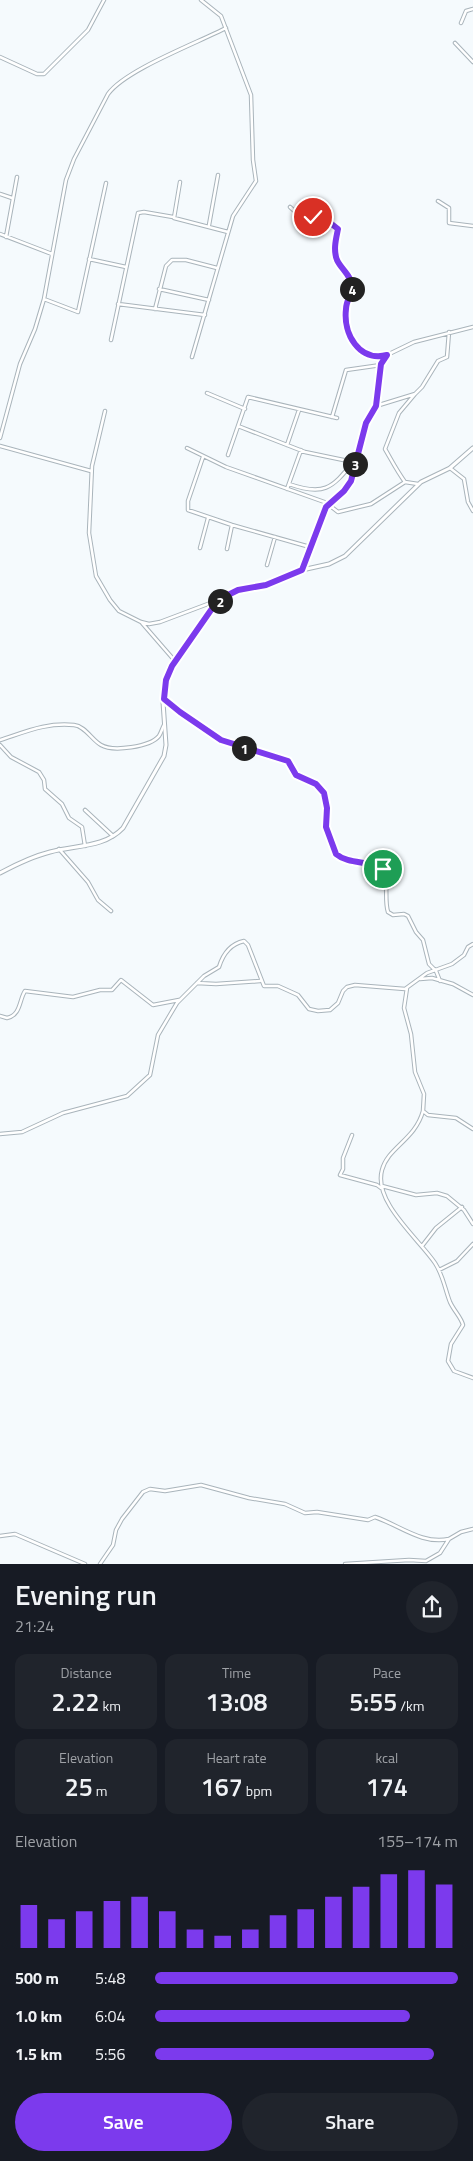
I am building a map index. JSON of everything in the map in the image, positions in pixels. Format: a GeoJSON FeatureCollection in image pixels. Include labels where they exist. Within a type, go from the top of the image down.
{"type":"FeatureCollection","features":[{"type":"Feature","properties":{"kind":"street"},"geometry":{"type":"LineString","coordinates":[[0,57],[38,74],[44,74],[88,30],[104,0]]}},
{"type":"Feature","properties":{"kind":"street"},"geometry":{"type":"LineString","coordinates":[[192,357],[217,268],[236,210],[256,182],[252,160],[251,95],[221,16],[201,0]]}},
{"type":"Feature","properties":{"kind":"street"},"geometry":{"type":"LineString","coordinates":[[461,23],[466,11],[473,9]]}},
{"type":"Feature","properties":{"kind":"street"},"geometry":{"type":"LineString","coordinates":[[0,438],[20,364],[44,299],[63,194],[70,168],[113,87],[168,56],[226,28]]}},
{"type":"Feature","properties":{"kind":"street"},"geometry":{"type":"LineString","coordinates":[[455,44],[473,62]]}},
{"type":"Feature","properties":{"kind":"street"},"geometry":{"type":"LineString","coordinates":[[209,226],[218,175]]}},
{"type":"Feature","properties":{"kind":"street"},"geometry":{"type":"LineString","coordinates":[[6,237],[17,177]]}},
{"type":"Feature","properties":{"kind":"street"},"geometry":{"type":"LineString","coordinates":[[173,217],[180,182]]}},
{"type":"Feature","properties":{"kind":"street"},"geometry":{"type":"LineString","coordinates":[[44,299],[78,312],[106,183]]}},
{"type":"Feature","properties":{"kind":"street"},"geometry":{"type":"LineString","coordinates":[[0,194],[12,198]]}},
{"type":"Feature","properties":{"kind":"street"},"geometry":{"type":"LineString","coordinates":[[438,201],[449,208],[449,223],[473,226]]}},
{"type":"Feature","properties":{"kind":"street"},"geometry":{"type":"LineString","coordinates":[[290,207],[302,218],[320,216],[337,228],[336,257],[350,278],[352,286],[345,313],[350,337],[356,347],[368,355],[379,357],[387,355],[404,346],[449,332],[473,327]]}},
{"type":"Feature","properties":{"kind":"street"},"geometry":{"type":"LineString","coordinates":[[111,340],[138,213],[144,212],[173,217],[228,232]]}},
{"type":"Feature","properties":{"kind":"street"},"geometry":{"type":"LineString","coordinates":[[0,234],[52,254]]}},
{"type":"Feature","properties":{"kind":"street"},"geometry":{"type":"LineString","coordinates":[[89,259],[126,268]]}},
{"type":"Feature","properties":{"kind":"street"},"geometry":{"type":"LineString","coordinates":[[155,309],[166,266],[172,260],[186,260],[217,268]]}},
{"type":"Feature","properties":{"kind":"street"},"geometry":{"type":"LineString","coordinates":[[160,289],[209,300]]}},
{"type":"Feature","properties":{"kind":"street"},"geometry":{"type":"LineString","coordinates":[[118,304],[205,315]]}},
{"type":"Feature","properties":{"kind":"street"},"geometry":{"type":"LineString","coordinates":[[405,482],[392,466],[385,446],[399,413],[422,387],[438,361],[446,358],[449,332]]}},
{"type":"Feature","properties":{"kind":"street"},"geometry":{"type":"LineString","coordinates":[[302,570],[329,504],[344,491],[351,481],[366,423],[376,406],[381,364],[387,355]]}},
{"type":"Feature","properties":{"kind":"street"},"geometry":{"type":"LineString","coordinates":[[332,417],[346,370],[381,364]]}},
{"type":"Feature","properties":{"kind":"street"},"geometry":{"type":"LineString","coordinates":[[207,393],[245,409]]}},
{"type":"Feature","properties":{"kind":"street"},"geometry":{"type":"LineString","coordinates":[[376,406],[415,394]]}},
{"type":"Feature","properties":{"kind":"street"},"geometry":{"type":"LineString","coordinates":[[228,454],[250,396],[337,418]]}},
{"type":"Feature","properties":{"kind":"street"},"geometry":{"type":"LineString","coordinates":[[105,410],[91,472],[89,533],[96,576],[115,607],[141,622],[175,662]]}},
{"type":"Feature","properties":{"kind":"street"},"geometry":{"type":"LineString","coordinates":[[287,445],[300,410]]}},
{"type":"Feature","properties":{"kind":"street"},"geometry":{"type":"LineString","coordinates":[[238,426],[301,450],[353,462],[329,488],[312,491],[289,484]]}},
{"type":"Feature","properties":{"kind":"street"},"geometry":{"type":"LineString","coordinates":[[0,446],[91,472]]}},
{"type":"Feature","properties":{"kind":"street"},"geometry":{"type":"LineString","coordinates":[[187,448],[226,467],[329,504],[338,512],[364,506],[405,482],[420,484]]}},
{"type":"Feature","properties":{"kind":"street"},"geometry":{"type":"LineString","coordinates":[[141,622],[160,622],[238,590],[266,585],[302,570],[329,564],[346,556],[420,484],[450,468],[473,448]]}},
{"type":"Feature","properties":{"kind":"street"},"geometry":{"type":"LineString","coordinates":[[287,489],[301,450]]}},
{"type":"Feature","properties":{"kind":"street"},"geometry":{"type":"LineString","coordinates":[[204,456],[187,508],[188,510],[208,518],[310,547]]}},
{"type":"Feature","properties":{"kind":"street"},"geometry":{"type":"LineString","coordinates":[[450,468],[464,479],[468,502],[473,511]]}},
{"type":"Feature","properties":{"kind":"street"},"geometry":{"type":"LineString","coordinates":[[200,548],[208,518]]}},
{"type":"Feature","properties":{"kind":"street"},"geometry":{"type":"LineString","coordinates":[[228,549],[232,525]]}},
{"type":"Feature","properties":{"kind":"street"},"geometry":{"type":"LineString","coordinates":[[267,565],[275,537]]}},
{"type":"Feature","properties":{"kind":"street"},"geometry":{"type":"LineString","coordinates":[[0,873],[40,855],[102,842],[113,836],[125,825],[162,761],[166,745],[164,699],[166,680],[175,662],[222,598]]}},
{"type":"Feature","properties":{"kind":"street"},"geometry":{"type":"LineString","coordinates":[[164,699],[221,740],[261,754],[286,760],[296,775],[316,784],[322,790],[327,801],[326,827],[336,854],[343,858],[364,862],[383,869],[388,912],[393,915],[404,914],[408,916],[416,932],[423,940],[429,964],[436,970],[440,981]]}},
{"type":"Feature","properties":{"kind":"street"},"geometry":{"type":"LineString","coordinates":[[0,740],[40,726],[75,725],[84,728],[92,738],[103,746],[116,749],[144,744],[153,740],[159,736],[164,724]]}},
{"type":"Feature","properties":{"kind":"street"},"geometry":{"type":"LineString","coordinates":[[0,745],[11,757],[36,770],[41,775],[45,789],[62,804],[69,818],[82,827],[85,846]]}},
{"type":"Feature","properties":{"kind":"street"},"geometry":{"type":"LineString","coordinates":[[85,810],[113,836]]}},
{"type":"Feature","properties":{"kind":"street"},"geometry":{"type":"LineString","coordinates":[[59,850],[88,882],[98,900],[111,911]]}},
{"type":"Feature","properties":{"kind":"street"},"geometry":{"type":"LineString","coordinates":[[0,1134],[25,1131],[59,1114],[127,1096],[150,1075],[159,1031],[180,999],[208,973],[220,967],[224,954],[232,946],[242,941],[248,945],[260,981],[264,986],[278,986],[298,995],[302,998],[306,1007],[318,1011],[330,1010],[335,1006],[343,991],[352,986],[402,990],[407,988],[427,973],[456,962],[473,944]]}},
{"type":"Feature","properties":{"kind":"street"},"geometry":{"type":"LineString","coordinates":[[420,979],[430,978],[456,985],[473,995]]}},
{"type":"Feature","properties":{"kind":"street"},"geometry":{"type":"LineString","coordinates":[[0,1016],[7,1018],[13,1016],[20,1006],[25,990],[76,997],[100,990],[112,990],[120,980],[131,986],[153,1005],[180,999]]}},
{"type":"Feature","properties":{"kind":"street"},"geometry":{"type":"LineString","coordinates":[[197,983],[216,984],[260,981]]}},
{"type":"Feature","properties":{"kind":"street"},"geometry":{"type":"LineString","coordinates":[[407,988],[404,1008],[411,1034],[415,1072],[424,1094],[423,1111],[415,1131],[392,1153],[385,1164],[382,1172],[382,1187],[395,1214],[439,1270],[451,1304],[463,1326],[451,1344],[448,1361],[457,1372],[473,1378]]}},
{"type":"Feature","properties":{"kind":"street"},"geometry":{"type":"LineString","coordinates":[[402,990],[405,996]]}},
{"type":"Feature","properties":{"kind":"street"},"geometry":{"type":"LineString","coordinates":[[423,1111],[428,1115],[456,1118],[473,1129]]}},
{"type":"Feature","properties":{"kind":"street"},"geometry":{"type":"LineString","coordinates":[[352,1135],[342,1161],[343,1169],[340,1175],[416,1194],[442,1194],[462,1207],[473,1224]]}},
{"type":"Feature","properties":{"kind":"street"},"geometry":{"type":"LineString","coordinates":[[422,1246],[436,1228],[462,1207]]}},
{"type":"Feature","properties":{"kind":"street"},"geometry":{"type":"LineString","coordinates":[[439,1270],[457,1261],[473,1244]]}},
{"type":"Feature","properties":{"kind":"street"},"geometry":{"type":"LineString","coordinates":[[100,1564],[113,1545],[116,1530],[122,1518],[143,1492],[150,1489],[165,1491],[201,1485],[242,1496],[285,1504],[305,1513],[317,1512],[367,1520],[375,1517],[421,1538],[449,1539],[461,1532],[473,1529]]}},
{"type":"Feature","properties":{"kind":"street"},"geometry":{"type":"LineString","coordinates":[[0,1536],[15,1534],[85,1564]]}},
{"type":"Feature","properties":{"kind":"street"},"geometry":{"type":"LineString","coordinates":[[346,1564],[408,1560],[426,1561],[440,1553],[449,1539]]}},
{"type":"Feature","properties":{"kind":"route"},"geometry":{"type":"LineString","coordinates":[[313,217],[324,218],[338,229],[336,257],[350,278],[352,286],[345,313],[348,332],[352,341],[356,347],[373,357],[387,355],[381,364],[376,406],[366,423],[351,481],[344,491],[326,507],[302,570],[266,585],[250,586],[238,590],[222,598],[211,610],[196,635],[172,666],[166,680],[164,699],[221,740],[288,761],[296,775],[303,780],[316,784],[326,796],[326,827],[336,854],[339,857],[364,862],[383,869]]}}]}
